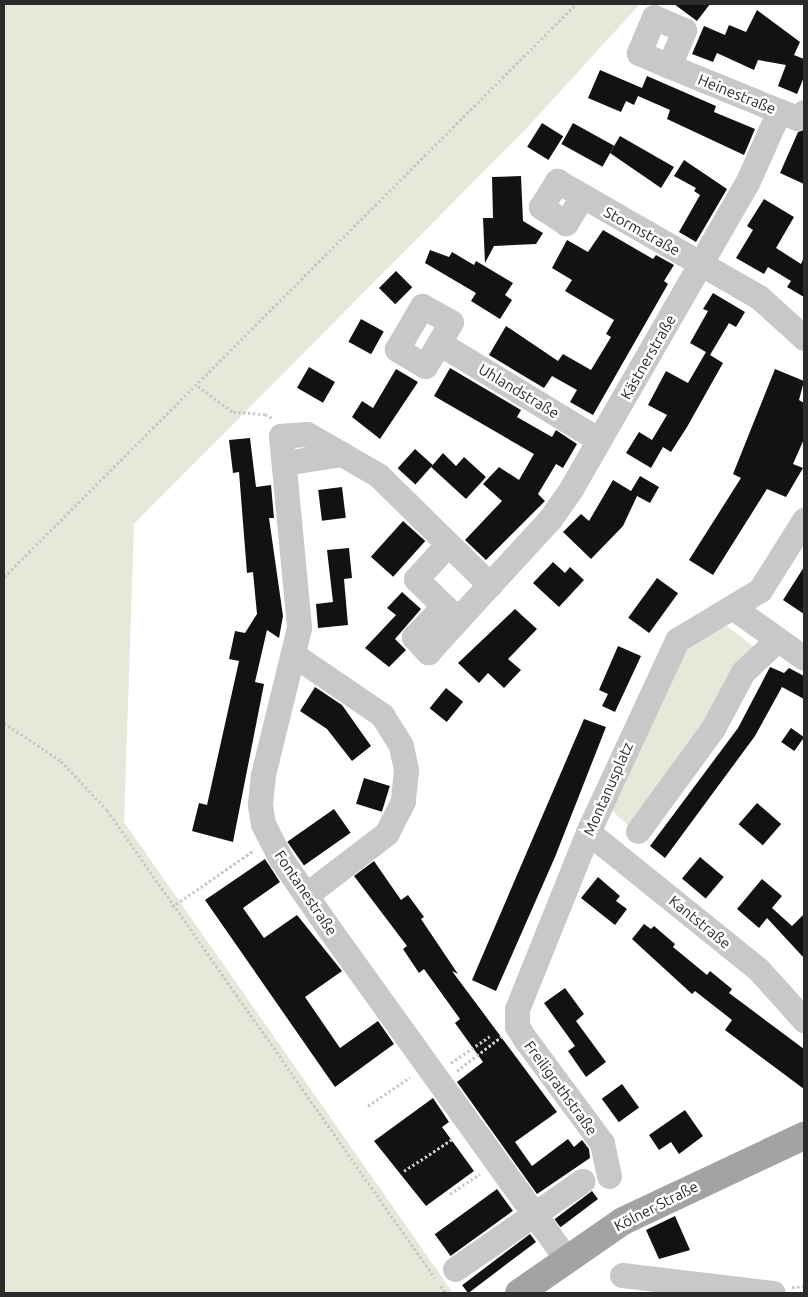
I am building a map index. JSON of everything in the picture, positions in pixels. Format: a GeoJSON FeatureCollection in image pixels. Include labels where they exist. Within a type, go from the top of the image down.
{"type":"FeatureCollection","features":[{"type":"Feature","properties":{"kind":"main road","name":"Kölner Straße"},"geometry":{"type":"LineString","coordinates":[[519,1293],[566,1258],[635,1214],[804,1136]]}},
{"type":"Feature","properties":{"kind":"street","name":"Heinestraße"},"geometry":{"type":"LineString","coordinates":[[669,66],[798,118],[804,112]]}},
{"type":"Feature","properties":{"kind":"street","name":"Kästnerstraße"},"geometry":{"type":"LineString","coordinates":[[448,544],[416,579],[451,613],[490,585],[550,519],[599,440],[702,264],[747,183],[779,111]]}},
{"type":"Feature","properties":{"kind":"street","name":"Stormstraße"},"geometry":{"type":"LineString","coordinates":[[582,197],[759,297],[804,338]]}},
{"type":"Feature","properties":{"kind":"street","name":"Uhlandstraße"},"geometry":{"type":"LineString","coordinates":[[439,343],[599,440]]}},
{"type":"Feature","properties":{"kind":"street"},"geometry":{"type":"LineString","coordinates":[[281,436],[307,434],[378,475],[490,585]]}},
{"type":"Feature","properties":{"kind":"street","name":"Fontanestraße"},"geometry":{"type":"LineString","coordinates":[[281,436],[298,628],[294,655],[263,774],[261,815],[270,840],[306,895],[566,1258]]}},
{"type":"Feature","properties":{"kind":"street"},"geometry":{"type":"LineString","coordinates":[[284,463],[342,454]]}},
{"type":"Feature","properties":{"kind":"street","name":"Montanusplatz"},"geometry":{"type":"LineString","coordinates":[[520,1000],[588,832],[677,640],[750,598],[768,580],[804,520]]}},
{"type":"Feature","properties":{"kind":"street"},"geometry":{"type":"LineString","coordinates":[[732,607],[776,641],[804,658]]}},
{"type":"Feature","properties":{"kind":"street"},"geometry":{"type":"LineString","coordinates":[[638,831],[713,728],[743,672],[776,641]]}},
{"type":"Feature","properties":{"kind":"street"},"geometry":{"type":"LineString","coordinates":[[294,655],[382,715],[401,746],[406,770],[403,801],[387,833],[306,895]]}},
{"type":"Feature","properties":{"kind":"street","name":"Kantstraße"},"geometry":{"type":"LineString","coordinates":[[588,832],[758,969],[804,1020]]}},
{"type":"Feature","properties":{"kind":"street","name":"Freiligrathstraße"},"geometry":{"type":"LineString","coordinates":[[520,1000],[517,1026],[602,1143],[609,1176]]}},
{"type":"Feature","properties":{"kind":"street"},"geometry":{"type":"LineString","coordinates":[[455,1270],[582,1180]]}},
{"type":"Feature","properties":{"kind":"street"},"geometry":{"type":"LineString","coordinates":[[622,1274],[779,1290]]}},
{"type":"Feature","properties":{"kind":"path"},"geometry":{"type":"LineString","coordinates":[[4,577],[198,386],[576,4]]}},
{"type":"Feature","properties":{"kind":"path"},"geometry":{"type":"LineString","coordinates":[[198,386],[236,413],[268,415],[281,436]]}},
{"type":"Feature","properties":{"kind":"path"},"geometry":{"type":"LineString","coordinates":[[4,723],[44,748],[87,787],[446,1293]]}},
{"type":"Feature","properties":{"kind":"path"},"geometry":{"type":"LineString","coordinates":[[172,907],[270,840]]}},
{"type":"Feature","properties":{"kind":"path"},"geometry":{"type":"LineString","coordinates":[[368,1106],[434,1074],[517,1026]]}},
{"type":"Feature","properties":{"kind":"path"},"geometry":{"type":"LineString","coordinates":[[434,1074],[490,1036]]}},
{"type":"Feature","properties":{"kind":"path"},"geometry":{"type":"LineString","coordinates":[[404,1171],[471,1127]]}},
{"type":"Feature","properties":{"kind":"path"},"geometry":{"type":"LineString","coordinates":[[450,1194],[497,1162]]}},
{"type":"Feature","properties":{"kind":"path"},"geometry":{"type":"LineString","coordinates":[[779,1290],[804,1286]]}},
{"type":"Feature","properties":{"kind":"green space"},"geometry":{"type":"Polygon","coordinates":[[[4,4],[640,4],[524,131],[131,527],[134,525],[124,822],[453,1293],[4,1293],[4,4]]]}},
{"type":"Feature","properties":{"kind":"green space"},"geometry":{"type":"Polygon","coordinates":[[[727,626],[756,649],[632,829],[609,808],[681,654],[699,636],[727,626]]]}},
{"type":"Feature","properties":{"kind":"building"},"geometry":{"type":"Polygon","coordinates":[[[674,4],[710,4],[697,21],[674,4]]]}},
{"type":"Feature","properties":{"kind":"building"},"geometry":{"type":"Polygon","coordinates":[[[757,10],[800,42],[794,55],[804,59],[804,77],[797,94],[778,86],[786,65],[758,60],[754,70],[717,53],[713,62],[692,54],[704,26],[725,35],[729,25],[746,32],[757,10]]]}},
{"type":"Feature","properties":{"kind":"building"},"geometry":{"type":"Polygon","coordinates":[[[600,70],[642,88],[647,76],[716,106],[714,112],[755,129],[744,155],[667,119],[670,110],[638,96],[634,105],[626,101],[621,112],[588,98],[600,70]]]}},
{"type":"Feature","properties":{"kind":"building"},"geometry":{"type":"Polygon","coordinates":[[[542,123],[563,136],[548,160],[527,147],[542,123]]]}},
{"type":"Feature","properties":{"kind":"building"},"geometry":{"type":"Polygon","coordinates":[[[573,123],[614,146],[602,167],[561,144],[573,123]]]}},
{"type":"Feature","properties":{"kind":"building"},"geometry":{"type":"Polygon","coordinates":[[[804,130],[804,184],[780,173],[798,132],[804,130]]]}},
{"type":"Feature","properties":{"kind":"building"},"geometry":{"type":"Polygon","coordinates":[[[620,136],[674,167],[661,188],[610,153],[620,136]]]}},
{"type":"Feature","properties":{"kind":"building"},"geometry":{"type":"Polygon","coordinates":[[[684,160],[727,189],[696,242],[679,232],[700,195],[694,191],[696,188],[674,176],[684,160]]]}},
{"type":"Feature","properties":{"kind":"building"},"geometry":{"type":"Polygon","coordinates":[[[521,176],[523,221],[543,233],[536,244],[494,246],[485,263],[483,218],[493,218],[492,177],[521,176]]]}},
{"type":"Feature","properties":{"kind":"building"},"geometry":{"type":"Polygon","coordinates":[[[764,199],[794,217],[776,248],[801,264],[804,257],[804,297],[787,287],[791,281],[768,267],[764,274],[736,258],[753,230],[747,226],[764,199]]]}},
{"type":"Feature","properties":{"kind":"building"},"geometry":{"type":"Polygon","coordinates":[[[603,230],[653,259],[656,255],[674,265],[664,281],[668,284],[593,415],[570,402],[577,390],[552,376],[544,388],[489,355],[506,326],[558,361],[563,354],[591,370],[611,337],[606,334],[614,320],[565,291],[572,280],[552,268],[567,240],[588,252],[603,230]]]}},
{"type":"Feature","properties":{"kind":"building"},"geometry":{"type":"Polygon","coordinates":[[[430,250],[449,257],[452,252],[474,265],[476,261],[513,283],[505,295],[512,300],[500,319],[471,301],[476,293],[425,263],[430,250]]]}},
{"type":"Feature","properties":{"kind":"building"},"geometry":{"type":"Polygon","coordinates":[[[396,271],[412,287],[395,304],[379,288],[396,271]]]}},
{"type":"Feature","properties":{"kind":"building"},"geometry":{"type":"Polygon","coordinates":[[[713,293],[745,312],[736,327],[729,323],[710,355],[723,363],[687,427],[671,452],[663,447],[651,468],[626,453],[639,432],[652,440],[667,415],[648,405],[666,371],[688,383],[706,352],[690,343],[708,311],[703,309],[713,293]]]}},
{"type":"Feature","properties":{"kind":"building"},"geometry":{"type":"Polygon","coordinates":[[[361,319],[384,332],[371,354],[348,342],[361,319]]]}},
{"type":"Feature","properties":{"kind":"building"},"geometry":{"type":"Polygon","coordinates":[[[309,367],[335,382],[323,403],[297,388],[309,367]]]}},
{"type":"Feature","properties":{"kind":"building"},"geometry":{"type":"Polygon","coordinates":[[[450,368],[521,410],[517,417],[552,437],[556,430],[577,444],[563,468],[556,464],[538,494],[545,501],[486,560],[465,540],[502,501],[483,484],[499,467],[519,480],[534,454],[434,396],[450,368]]]}},
{"type":"Feature","properties":{"kind":"building"},"geometry":{"type":"Polygon","coordinates":[[[396,369],[418,382],[380,439],[352,417],[362,401],[373,408],[396,369]]]}},
{"type":"Feature","properties":{"kind":"building"},"geometry":{"type":"Polygon","coordinates":[[[775,369],[804,381],[799,400],[804,403],[804,439],[793,464],[803,468],[786,497],[767,489],[713,575],[689,560],[741,478],[733,474],[775,369]]]}},
{"type":"Feature","properties":{"kind":"building"},"geometry":{"type":"Polygon","coordinates":[[[250,438],[256,487],[271,485],[274,518],[269,518],[283,616],[279,638],[267,630],[255,682],[264,684],[233,842],[192,831],[199,803],[207,805],[239,661],[229,659],[235,631],[245,633],[257,614],[253,572],[247,573],[239,472],[233,473],[229,440],[250,438]]]}},
{"type":"Feature","properties":{"kind":"building"},"geometry":{"type":"Polygon","coordinates":[[[415,449],[433,465],[415,484],[398,468],[415,449]]]}},
{"type":"Feature","properties":{"kind":"building"},"geometry":{"type":"Polygon","coordinates":[[[443,453],[456,466],[464,457],[486,477],[466,499],[431,467],[443,453]]]}},
{"type":"Feature","properties":{"kind":"building"},"geometry":{"type":"Polygon","coordinates":[[[640,476],[659,487],[650,503],[637,496],[623,526],[591,559],[563,532],[581,514],[589,521],[613,480],[631,491],[640,476]]]}},
{"type":"Feature","properties":{"kind":"building"},"geometry":{"type":"Polygon","coordinates":[[[342,487],[346,518],[322,521],[318,490],[342,487]]]}},
{"type":"Feature","properties":{"kind":"building"},"geometry":{"type":"Polygon","coordinates":[[[403,521],[425,541],[393,577],[371,557],[403,521]]]}},
{"type":"Feature","properties":{"kind":"building"},"geometry":{"type":"Polygon","coordinates":[[[349,548],[352,578],[344,579],[348,625],[318,628],[316,604],[333,602],[327,550],[349,548]]]}},
{"type":"Feature","properties":{"kind":"building"},"geometry":{"type":"Polygon","coordinates":[[[553,562],[565,573],[570,567],[584,580],[559,607],[533,583],[553,562]]]}},
{"type":"Feature","properties":{"kind":"building"},"geometry":{"type":"Polygon","coordinates":[[[804,567],[804,614],[783,600],[804,567]]]}},
{"type":"Feature","properties":{"kind":"building"},"geometry":{"type":"Polygon","coordinates":[[[657,578],[678,593],[649,633],[628,618],[657,578]]]}},
{"type":"Feature","properties":{"kind":"building"},"geometry":{"type":"Polygon","coordinates":[[[402,592],[421,609],[395,639],[406,650],[389,667],[365,648],[396,615],[387,608],[402,592]]]}},
{"type":"Feature","properties":{"kind":"building"},"geometry":{"type":"Polygon","coordinates":[[[515,609],[537,629],[508,659],[521,670],[504,688],[488,673],[479,683],[458,663],[515,609]]]}},
{"type":"Feature","properties":{"kind":"building"},"geometry":{"type":"Polygon","coordinates":[[[618,646],[641,656],[615,712],[602,706],[608,694],[599,690],[618,646]]]}},
{"type":"Feature","properties":{"kind":"building"},"geometry":{"type":"Polygon","coordinates":[[[770,667],[784,673],[789,668],[804,676],[804,699],[782,687],[755,736],[665,858],[650,846],[738,728],[770,667]]]}},
{"type":"Feature","properties":{"kind":"building"},"geometry":{"type":"Polygon","coordinates":[[[315,687],[342,705],[371,746],[352,761],[327,729],[300,711],[315,687]]]}},
{"type":"Feature","properties":{"kind":"building"},"geometry":{"type":"Polygon","coordinates":[[[446,688],[463,702],[447,722],[430,708],[446,688]]]}},
{"type":"Feature","properties":{"kind":"building"},"geometry":{"type":"Polygon","coordinates":[[[584,719],[606,727],[555,857],[496,991],[472,980],[584,719]]]}},
{"type":"Feature","properties":{"kind":"building"},"geometry":{"type":"Polygon","coordinates":[[[791,728],[804,737],[794,751],[781,742],[791,728]]]}},
{"type":"Feature","properties":{"kind":"building"},"geometry":{"type":"Polygon","coordinates":[[[364,778],[390,786],[382,812],[356,804],[364,778]]]}},
{"type":"Feature","properties":{"kind":"building"},"geometry":{"type":"Polygon","coordinates":[[[757,803],[781,824],[763,845],[739,824],[757,803]]]}},
{"type":"Feature","properties":{"kind":"building"},"geometry":{"type":"Polygon","coordinates":[[[334,809],[351,833],[304,865],[287,842],[334,809]]]}},
{"type":"Feature","properties":{"kind":"building"},"geometry":{"type":"Polygon","coordinates":[[[700,857],[724,877],[706,898],[682,878],[700,857]]]}},
{"type":"Feature","properties":{"kind":"building"},"geometry":{"type":"Polygon","coordinates":[[[265,859],[280,882],[243,908],[264,938],[297,915],[342,971],[305,997],[340,1048],[378,1021],[394,1044],[335,1087],[205,900],[265,859]]]}},
{"type":"Feature","properties":{"kind":"building"},"geometry":{"type":"Polygon","coordinates":[[[374,861],[401,900],[408,895],[424,917],[421,919],[458,974],[452,971],[557,1112],[515,1142],[532,1166],[568,1139],[574,1147],[582,1140],[589,1149],[590,1158],[537,1194],[457,1082],[483,1062],[455,1023],[460,1019],[424,969],[419,973],[403,949],[407,946],[354,876],[374,861]]]}},
{"type":"Feature","properties":{"kind":"building"},"geometry":{"type":"Polygon","coordinates":[[[598,877],[620,896],[616,901],[627,909],[615,925],[581,898],[598,877]]]}},
{"type":"Feature","properties":{"kind":"building"},"geometry":{"type":"Polygon","coordinates":[[[762,879],[782,896],[772,908],[792,926],[804,914],[804,958],[767,918],[759,928],[737,909],[762,879]]]}},
{"type":"Feature","properties":{"kind":"building"},"geometry":{"type":"Polygon","coordinates":[[[644,924],[651,929],[654,926],[675,944],[673,947],[707,975],[710,971],[732,989],[729,993],[804,1049],[804,1089],[725,1030],[732,1020],[695,991],[692,994],[632,939],[644,924]]]}},
{"type":"Feature","properties":{"kind":"building"},"geometry":{"type":"Polygon","coordinates":[[[565,988],[584,1014],[576,1021],[606,1062],[586,1077],[568,1051],[575,1046],[544,1003],[565,988]]]}},
{"type":"Feature","properties":{"kind":"building"},"geometry":{"type":"Polygon","coordinates":[[[622,1084],[639,1107],[619,1122],[602,1099],[622,1084]]]}},
{"type":"Feature","properties":{"kind":"building"},"geometry":{"type":"Polygon","coordinates":[[[433,1098],[449,1122],[442,1127],[474,1171],[426,1206],[374,1141],[433,1098]]]}},
{"type":"Feature","properties":{"kind":"building"},"geometry":{"type":"Polygon","coordinates":[[[685,1110],[703,1136],[679,1154],[671,1142],[659,1150],[649,1135],[685,1110]]]}},
{"type":"Feature","properties":{"kind":"building"},"geometry":{"type":"Polygon","coordinates":[[[497,1189],[513,1211],[451,1256],[435,1234],[497,1189]]]}},
{"type":"Feature","properties":{"kind":"building"},"geometry":{"type":"Polygon","coordinates":[[[592,1191],[598,1199],[560,1227],[554,1219],[592,1191]]]}},
{"type":"Feature","properties":{"kind":"building"},"geometry":{"type":"Polygon","coordinates":[[[675,1216],[690,1250],[659,1259],[646,1230],[675,1216]]]}},
{"type":"Feature","properties":{"kind":"building"},"geometry":{"type":"Polygon","coordinates":[[[530,1234],[536,1242],[468,1293],[462,1285],[530,1234]]]}}]}
